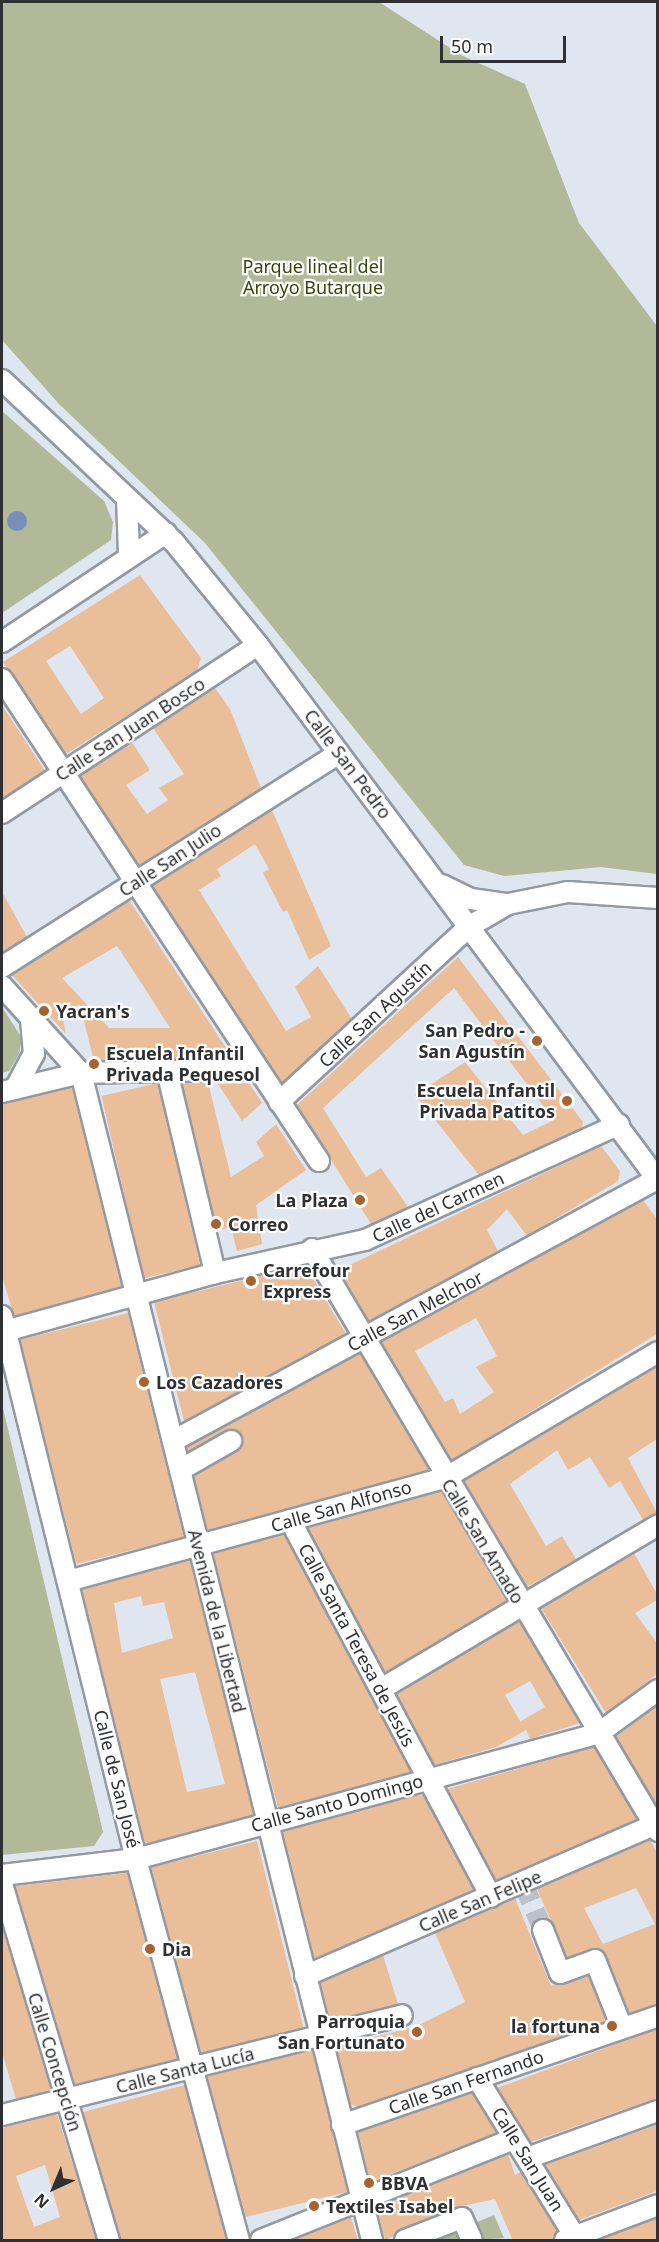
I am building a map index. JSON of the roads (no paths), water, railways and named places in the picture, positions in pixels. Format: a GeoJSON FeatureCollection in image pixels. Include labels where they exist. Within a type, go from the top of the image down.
{"type":"FeatureCollection","features":[{"type":"Feature","properties":{"kind":"street","name":"Calle San Pedro"},"geometry":{"type":"LineString","coordinates":[[2,380],[166,533],[258,645],[619,1124],[657,1179]]}},
{"type":"Feature","properties":{"kind":"street"},"geometry":{"type":"LineString","coordinates":[[127,498],[129,555]]}},
{"type":"Feature","properties":{"kind":"street"},"geometry":{"type":"LineString","coordinates":[[2,642],[129,555],[166,533]]}},
{"type":"Feature","properties":{"kind":"street","name":"Calle San Juan Bosco"},"geometry":{"type":"LineString","coordinates":[[2,813],[258,645]]}},
{"type":"Feature","properties":{"kind":"street"},"geometry":{"type":"LineString","coordinates":[[2,679],[319,1161]]}},
{"type":"Feature","properties":{"kind":"street","name":"Calle San Julio"},"geometry":{"type":"LineString","coordinates":[[2,967],[339,753]]}},
{"type":"Feature","properties":{"kind":"street"},"geometry":{"type":"LineString","coordinates":[[436,881],[471,899],[508,904],[568,892],[657,898]]}},
{"type":"Feature","properties":{"kind":"street","name":"Calle San Agustín"},"geometry":{"type":"LineString","coordinates":[[279,1102],[470,926],[508,904]]}},
{"type":"Feature","properties":{"kind":"street","name":"Avenida de la Libertad"},"geometry":{"type":"LineString","coordinates":[[2,986],[81,1073],[200,1546],[319,2037],[372,2241]]}},
{"type":"Feature","properties":{"kind":"street"},"geometry":{"type":"LineString","coordinates":[[8,1090],[34,1054],[31,1019]]}},
{"type":"Feature","properties":{"kind":"street"},"geometry":{"type":"LineString","coordinates":[[8,1090],[81,1073],[258,1069]]}},
{"type":"Feature","properties":{"kind":"street"},"geometry":{"type":"LineString","coordinates":[[167,1071],[214,1273]]}},
{"type":"Feature","properties":{"kind":"street","name":"Calle del Carmen"},"geometry":{"type":"LineString","coordinates":[[3,1323],[137,1294],[312,1249],[365,1240],[619,1124]]}},
{"type":"Feature","properties":{"kind":"street","name":"Calle San Melchor"},"geometry":{"type":"LineString","coordinates":[[173,1440],[363,1340],[657,1179]]}},
{"type":"Feature","properties":{"kind":"street","name":"Calle San Amado"},"geometry":{"type":"LineString","coordinates":[[312,1249],[445,1478],[599,1733],[655,1821]]}},
{"type":"Feature","properties":{"kind":"street","name":"Calle de San José"},"geometry":{"type":"LineString","coordinates":[[3,1323],[136,1859],[238,2241]]}},
{"type":"Feature","properties":{"kind":"street","name":"Calle San Alfonso"},"geometry":{"type":"LineString","coordinates":[[68,1581],[445,1478],[657,1352]]}},
{"type":"Feature","properties":{"kind":"street"},"geometry":{"type":"LineString","coordinates":[[180,1470],[231,1441]]}},
{"type":"Feature","properties":{"kind":"street","name":"Calle Santa Teresa de Jesús"},"geometry":{"type":"LineString","coordinates":[[290,1520],[491,1897]]}},
{"type":"Feature","properties":{"kind":"street"},"geometry":{"type":"LineString","coordinates":[[381,1689],[657,1525]]}},
{"type":"Feature","properties":{"kind":"street","name":"Calle Santo Domingo"},"geometry":{"type":"LineString","coordinates":[[2,1875],[136,1859],[599,1733],[657,1690]]}},
{"type":"Feature","properties":{"kind":"street","name":"Calle San Felipe"},"geometry":{"type":"LineString","coordinates":[[305,1976],[491,1897],[655,1821]]}},
{"type":"Feature","properties":{"kind":"street","name":"Calle Concepción"},"geometry":{"type":"LineString","coordinates":[[2,1884],[109,2241]]}},
{"type":"Feature","properties":{"kind":"street"},"geometry":{"type":"LineString","coordinates":[[543,1930],[560,1973],[595,1960],[622,2028]]}},
{"type":"Feature","properties":{"kind":"street","name":"Calle Santa Lucía"},"geometry":{"type":"LineString","coordinates":[[2,2115],[67,2101],[402,2015]]}},
{"type":"Feature","properties":{"kind":"street","name":"Calle San Fernando"},"geometry":{"type":"LineString","coordinates":[[342,2125],[657,2016]]}},
{"type":"Feature","properties":{"kind":"street","name":"Calle San Juan"},"geometry":{"type":"LineString","coordinates":[[477,2078],[513,2139],[530,2157],[572,2239]]}},
{"type":"Feature","properties":{"kind":"street"},"geometry":{"type":"LineString","coordinates":[[530,2157],[657,2111]]}},
{"type":"Feature","properties":{"kind":"street"},"geometry":{"type":"LineString","coordinates":[[261,2241],[513,2139]]}},
{"type":"Feature","properties":{"kind":"street"},"geometry":{"type":"LineString","coordinates":[[572,2239],[657,2205]]}},
{"type":"Feature","properties":{"kind":"street"},"geometry":{"type":"LineString","coordinates":[[405,2241],[462,2218],[472,2241]]}},
{"type":"Feature","properties":{"kind":"water"},"geometry":{"type":"Polygon","coordinates":[[[17,511],[24,514],[27,521],[24,528],[17,531],[10,528],[7,521],[10,514],[17,511]]]}},
{"type":"Feature","properties":{"kind":"tunnel"},"geometry":{"type":"LineString","coordinates":[[523,1883],[543,1930]]}},
{"type":"Feature","properties":{"kind":"place","name":"Yacran's"},"geometry":{"type":"Point","coordinates":[44,1011]}},
{"type":"Feature","properties":{"kind":"place","name":"San Pedro - San Agustín"},"geometry":{"type":"Point","coordinates":[537,1041]}},
{"type":"Feature","properties":{"kind":"place","name":"Escuela Infantil Privada Pequesol"},"geometry":{"type":"Point","coordinates":[94,1064]}},
{"type":"Feature","properties":{"kind":"place","name":"Escuela Infantil Privada Patitos"},"geometry":{"type":"Point","coordinates":[567,1101]}},
{"type":"Feature","properties":{"kind":"place","name":"La Plaza"},"geometry":{"type":"Point","coordinates":[360,1200]}},
{"type":"Feature","properties":{"kind":"place","name":"Correo"},"geometry":{"type":"Point","coordinates":[216,1224]}},
{"type":"Feature","properties":{"kind":"place","name":"Carrefour Express"},"geometry":{"type":"Point","coordinates":[251,1281]}},
{"type":"Feature","properties":{"kind":"place","name":"Los Cazadores"},"geometry":{"type":"Point","coordinates":[144,1382]}},
{"type":"Feature","properties":{"kind":"place","name":"Dia"},"geometry":{"type":"Point","coordinates":[150,1949]}},
{"type":"Feature","properties":{"kind":"place","name":"la fortuna"},"geometry":{"type":"Point","coordinates":[612,2026]}},
{"type":"Feature","properties":{"kind":"place","name":"Parroquia San Fortunato"},"geometry":{"type":"Point","coordinates":[417,2032]}},
{"type":"Feature","properties":{"kind":"place","name":"BBVA"},"geometry":{"type":"Point","coordinates":[369,2183]}},
{"type":"Feature","properties":{"kind":"place","name":"Textiles Isabel"},"geometry":{"type":"Point","coordinates":[314,2206]}},
{"type":"Feature","properties":{"kind":"park label","name":"Parque lineal del Arroyo Butarque"},"geometry":{"type":"Point","coordinates":[313,277]}}]}
